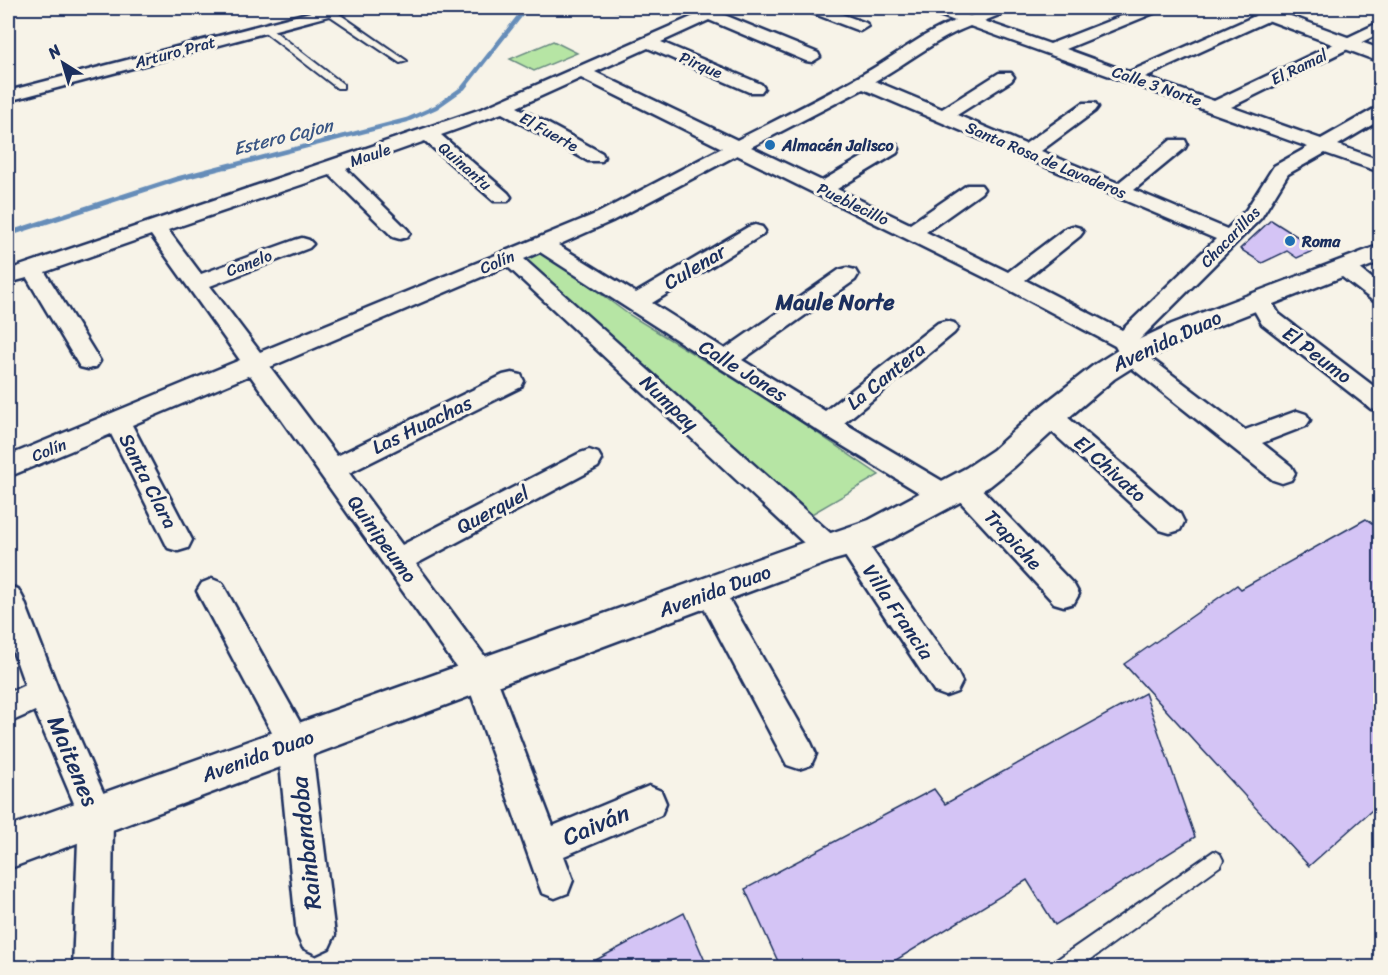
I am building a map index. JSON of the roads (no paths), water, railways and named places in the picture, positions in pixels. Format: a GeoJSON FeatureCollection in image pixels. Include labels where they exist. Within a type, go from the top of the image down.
{"type":"FeatureCollection","features":[{"type":"Feature","properties":{"kind":"street"},"geometry":{"type":"LineString","coordinates":[[812,8],[860,26]]}},
{"type":"Feature","properties":{"kind":"street","name":"Calle 3 Norte"},"geometry":{"type":"LineString","coordinates":[[933,8],[1052,48],[1380,166]]}},
{"type":"Feature","properties":{"kind":"street","name":"Colín"},"geometry":{"type":"LineString","coordinates":[[8,467],[630,205],[862,82],[912,53],[938,33],[1004,8]]}},
{"type":"Feature","properties":{"kind":"street"},"geometry":{"type":"LineString","coordinates":[[1052,48],[1154,8]]}},
{"type":"Feature","properties":{"kind":"street","name":"Arturo Prat"},"geometry":{"type":"LineString","coordinates":[[8,96],[336,9]]}},
{"type":"Feature","properties":{"kind":"street"},"geometry":{"type":"LineString","coordinates":[[1131,77],[1269,10],[1380,56]]}},
{"type":"Feature","properties":{"kind":"street"},"geometry":{"type":"LineString","coordinates":[[716,11],[812,57]]}},
{"type":"Feature","properties":{"kind":"street","name":"Maule"},"geometry":{"type":"LineString","coordinates":[[8,277],[428,135],[502,106],[716,11]]}},
{"type":"Feature","properties":{"kind":"street","name":"El Ramal"},"geometry":{"type":"LineString","coordinates":[[1216,107],[1380,27]]}},
{"type":"Feature","properties":{"kind":"street","name":"Pirque"},"geometry":{"type":"LineString","coordinates":[[646,41],[755,88]]}},
{"type":"Feature","properties":{"kind":"street","name":"Pueblecillo"},"geometry":{"type":"LineString","coordinates":[[580,71],[1010,281],[1128,348],[1282,473]]}},
{"type":"Feature","properties":{"kind":"street"},"geometry":{"type":"LineString","coordinates":[[942,117],[1005,76]]}},
{"type":"Feature","properties":{"kind":"street","name":"Santa Rosa de Lavaderos"},"geometry":{"type":"LineString","coordinates":[[862,82],[1231,238]]}},
{"type":"Feature","properties":{"kind":"street","name":"El Fuerte"},"geometry":{"type":"LineString","coordinates":[[502,106],[595,157]]}},
{"type":"Feature","properties":{"kind":"street"},"geometry":{"type":"LineString","coordinates":[[1027,152],[1089,107]]}},
{"type":"Feature","properties":{"kind":"street","name":"Chacarillas"},"geometry":{"type":"LineString","coordinates":[[1128,348],[1260,207],[1272,181],[1281,170],[1380,114]]}},
{"type":"Feature","properties":{"kind":"street","name":"Quinantu"},"geometry":{"type":"LineString","coordinates":[[428,135],[501,197]]}},
{"type":"Feature","properties":{"kind":"street"},"geometry":{"type":"LineString","coordinates":[[1121,191],[1178,144]]}},
{"type":"Feature","properties":{"kind":"street"},"geometry":{"type":"LineString","coordinates":[[823,189],[890,149]]}},
{"type":"Feature","properties":{"kind":"street"},"geometry":{"type":"LineString","coordinates":[[333,167],[400,234]]}},
{"type":"Feature","properties":{"kind":"street"},"geometry":{"type":"LineString","coordinates":[[911,233],[974,189]]}},
{"type":"Feature","properties":{"kind":"street","name":"Quinipeumo"},"geometry":{"type":"LineString","coordinates":[[156,227],[481,676],[555,880]]}},
{"type":"Feature","properties":{"kind":"street","name":"Culenar"},"geometry":{"type":"LineString","coordinates":[[636,303],[754,231]]}},
{"type":"Feature","properties":{"kind":"street"},"geometry":{"type":"LineString","coordinates":[[1010,281],[1073,232]]}},
{"type":"Feature","properties":{"kind":"street","name":"Canelo"},"geometry":{"type":"LineString","coordinates":[[197,283],[302,244]]}},
{"type":"Feature","properties":{"kind":"street","name":"Calle Jones"},"geometry":{"type":"LineString","coordinates":[[542,244],[826,424],[954,491]]}},
{"type":"Feature","properties":{"kind":"street","name":"Avenida Duao"},"geometry":{"type":"LineString","coordinates":[[8,848],[839,545],[954,491],[1004,458],[1050,416],[1104,372],[1128,348],[1182,330],[1380,253]]}},
{"type":"Feature","properties":{"kind":"street","name":"Numpay"},"geometry":{"type":"LineString","coordinates":[[510,257],[839,545]]}},
{"type":"Feature","properties":{"kind":"street"},"geometry":{"type":"LineString","coordinates":[[1345,268],[1380,295]]}},
{"type":"Feature","properties":{"kind":"street"},"geometry":{"type":"LineString","coordinates":[[32,269],[88,361]]}},
{"type":"Feature","properties":{"kind":"street"},"geometry":{"type":"LineString","coordinates":[[726,360],[847,275]]}},
{"type":"Feature","properties":{"kind":"street","name":"El Peumo"},"geometry":{"type":"LineString","coordinates":[[1260,300],[1270,320],[1380,403]]}},
{"type":"Feature","properties":{"kind":"street","name":"La Cantera"},"geometry":{"type":"LineString","coordinates":[[826,424],[946,328]]}},
{"type":"Feature","properties":{"kind":"street","name":"Las Huachas"},"geometry":{"type":"LineString","coordinates":[[332,470],[512,381]]}},
{"type":"Feature","properties":{"kind":"street","name":"El Chivato"},"geometry":{"type":"LineString","coordinates":[[1050,416],[1170,522]]}},
{"type":"Feature","properties":{"kind":"street"},"geometry":{"type":"LineString","coordinates":[[1242,441],[1297,420]]}},
{"type":"Feature","properties":{"kind":"street","name":"Santa Clara"},"geometry":{"type":"LineString","coordinates":[[117,422],[178,540]]}},
{"type":"Feature","properties":{"kind":"street","name":"Querquel"},"geometry":{"type":"LineString","coordinates":[[397,561],[590,460]]}},
{"type":"Feature","properties":{"kind":"street","name":"Trapiche"},"geometry":{"type":"LineString","coordinates":[[954,491],[1064,594]]}},
{"type":"Feature","properties":{"kind":"street","name":"Villa Francia"},"geometry":{"type":"LineString","coordinates":[[839,545],[946,682]]}},
{"type":"Feature","properties":{"kind":"street","name":"Rainbandoba"},"geometry":{"type":"LineString","coordinates":[[212,591],[294,742],[316,935]]}},
{"type":"Feature","properties":{"kind":"street"},"geometry":{"type":"LineString","coordinates":[[711,593],[798,753]]}},
{"type":"Feature","properties":{"kind":"street","name":"Maitenes"},"geometry":{"type":"LineString","coordinates":[[8,598],[43,691],[96,815],[92,968]]}},
{"type":"Feature","properties":{"kind":"street"},"geometry":{"type":"LineString","coordinates":[[8,709],[43,691]]}},
{"type":"Feature","properties":{"kind":"street","name":"Caiván"},"geometry":{"type":"LineString","coordinates":[[544,847],[649,803]]}},
{"type":"Feature","properties":{"kind":"lane"},"geometry":{"type":"LineString","coordinates":[[336,9],[403,61]]}},
{"type":"Feature","properties":{"kind":"lane"},"geometry":{"type":"LineString","coordinates":[[265,28],[340,86]]}},
{"type":"Feature","properties":{"kind":"lane"},"geometry":{"type":"LineString","coordinates":[[1062,968],[1214,860]]}},
{"type":"Feature","properties":{"kind":"waterway","name":"Estero Cajon"},"geometry":{"type":"LineString","coordinates":[[226,167],[407,120],[436,107],[463,88],[526,8]]}},
{"type":"Feature","properties":{"kind":"waterway","name":"Estero Cajon"},"geometry":{"type":"LineString","coordinates":[[609,8],[619,10],[649,8]]}},
{"type":"Feature","properties":{"kind":"waterway","name":"Estero Cajon"},"geometry":{"type":"LineString","coordinates":[[8,234],[177,179],[231,165]]}},
{"type":"Feature","properties":{"kind":"place","name":"Almacén Jalisco"},"geometry":{"type":"Point","coordinates":[770,145]}},
{"type":"Feature","properties":{"kind":"place","name":"Roma"},"geometry":{"type":"Point","coordinates":[1290,241]}},
{"type":"Feature","properties":{"kind":"district","name":"Maule Norte"},"geometry":{"type":"Point","coordinates":[835,302]}}]}
